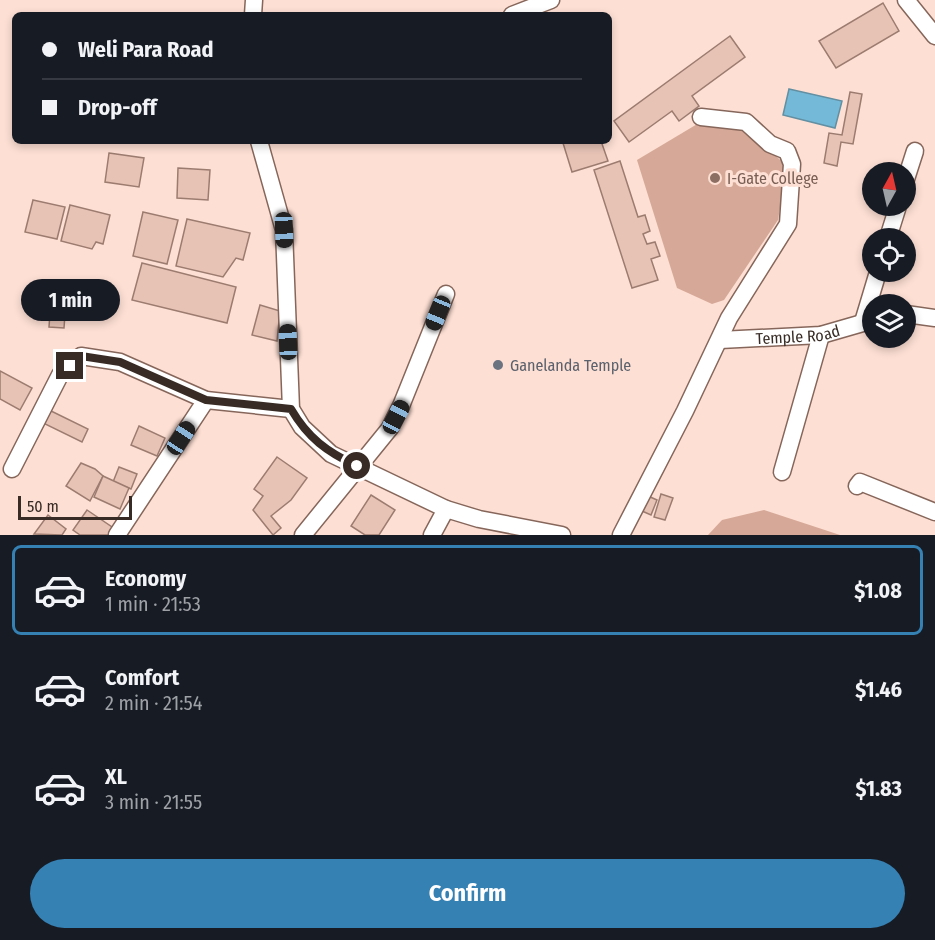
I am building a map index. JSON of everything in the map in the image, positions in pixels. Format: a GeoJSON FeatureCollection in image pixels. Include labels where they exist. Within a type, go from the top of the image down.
{"type":"FeatureCollection","features":[{"type":"Feature","properties":{"kind":"street"},"geometry":{"type":"LineString","coordinates":[[906,0],[935,36]]}},
{"type":"Feature","properties":{"kind":"street"},"geometry":{"type":"LineString","coordinates":[[523,12],[546,6]]}},
{"type":"Feature","properties":{"kind":"street"},"geometry":{"type":"LineString","coordinates":[[621,535],[729,318],[789,224],[792,164],[787,151],[770,144],[746,122],[701,117]]}},
{"type":"Feature","properties":{"kind":"street"},"geometry":{"type":"LineString","coordinates":[[260,144],[284,230],[291,409],[302,427],[331,454],[446,509],[479,519],[562,535]]}},
{"type":"Feature","properties":{"kind":"street"},"geometry":{"type":"LineString","coordinates":[[911,162],[915,151]]}},
{"type":"Feature","properties":{"kind":"street"},"geometry":{"type":"LineString","coordinates":[[303,535],[390,428],[446,294]]}},
{"type":"Feature","properties":{"kind":"street"},"geometry":{"type":"LineString","coordinates":[[916,315],[935,318]]}},
{"type":"Feature","properties":{"kind":"street","name":"Temple Road"},"geometry":{"type":"LineString","coordinates":[[720,340],[821,335],[862,323]]}},
{"type":"Feature","properties":{"kind":"street"},"geometry":{"type":"LineString","coordinates":[[782,472],[821,335]]}},
{"type":"Feature","properties":{"kind":"street"},"geometry":{"type":"LineString","coordinates":[[12,469],[60,375],[81,356],[120,362],[206,400],[291,409]]}},
{"type":"Feature","properties":{"kind":"street"},"geometry":{"type":"LineString","coordinates":[[117,535],[206,400]]}},
{"type":"Feature","properties":{"kind":"street"},"geometry":{"type":"LineString","coordinates":[[857,486],[860,482],[935,512]]}},
{"type":"Feature","properties":{"kind":"street"},"geometry":{"type":"LineString","coordinates":[[432,535],[446,509]]}},
{"type":"Feature","properties":{"kind":"shaded area"},"geometry":{"type":"Polygon","coordinates":[[[704,120],[743,127],[787,166],[778,220],[724,300],[712,304],[677,288],[637,160],[704,120]]]}},
{"type":"Feature","properties":{"kind":"shaded area"},"geometry":{"type":"Polygon","coordinates":[[[764,510],[840,535],[708,535],[722,520],[764,510]]]}},
{"type":"Feature","properties":{"kind":"water"},"geometry":{"type":"Polygon","coordinates":[[[789,89],[842,101],[835,128],[783,115],[789,89]]]}},
{"type":"Feature","properties":{"kind":"building"},"geometry":{"type":"Polygon","coordinates":[[[883,3],[899,31],[836,68],[819,41],[883,3]]]}},
{"type":"Feature","properties":{"kind":"building"},"geometry":{"type":"Polygon","coordinates":[[[730,36],[745,57],[692,96],[699,106],[679,121],[672,111],[629,142],[614,121],[730,36]]]}},
{"type":"Feature","properties":{"kind":"building"},"geometry":{"type":"Polygon","coordinates":[[[850,92],[862,94],[853,144],[841,142],[837,166],[824,163],[829,133],[842,135],[850,92]]]}},
{"type":"Feature","properties":{"kind":"building"},"geometry":{"type":"Polygon","coordinates":[[[563,144],[602,144],[608,161],[572,172],[563,144]]]}},
{"type":"Feature","properties":{"kind":"building"},"geometry":{"type":"Polygon","coordinates":[[[109,153],[144,158],[139,187],[105,182],[109,153]]]}},
{"type":"Feature","properties":{"kind":"building"},"geometry":{"type":"Polygon","coordinates":[[[620,161],[638,217],[645,215],[650,231],[643,234],[647,244],[655,242],[660,256],[651,259],[658,280],[632,288],[594,170],[620,161]]]}},
{"type":"Feature","properties":{"kind":"building"},"geometry":{"type":"Polygon","coordinates":[[[178,168],[210,170],[208,200],[177,198],[178,168]]]}},
{"type":"Feature","properties":{"kind":"building"},"geometry":{"type":"Polygon","coordinates":[[[33,200],[65,207],[57,239],[25,232],[33,200]]]}},
{"type":"Feature","properties":{"kind":"building"},"geometry":{"type":"Polygon","coordinates":[[[70,205],[110,215],[103,244],[96,242],[92,249],[61,241],[70,205]]]}},
{"type":"Feature","properties":{"kind":"building"},"geometry":{"type":"Polygon","coordinates":[[[143,212],[178,220],[167,264],[133,256],[143,212]]]}},
{"type":"Feature","properties":{"kind":"building"},"geometry":{"type":"Polygon","coordinates":[[[187,219],[250,233],[243,260],[236,258],[223,277],[176,266],[187,219]]]}},
{"type":"Feature","properties":{"kind":"building"},"geometry":{"type":"Polygon","coordinates":[[[142,263],[236,287],[227,323],[132,300],[142,263]]]}},
{"type":"Feature","properties":{"kind":"building"},"geometry":{"type":"Polygon","coordinates":[[[260,305],[280,311],[277,341],[252,335],[260,305]]]}},
{"type":"Feature","properties":{"kind":"building"},"geometry":{"type":"Polygon","coordinates":[[[50,313],[65,314],[64,328],[49,327],[50,313]]]}},
{"type":"Feature","properties":{"kind":"building"},"geometry":{"type":"Polygon","coordinates":[[[0,371],[32,388],[20,410],[0,399],[0,371]]]}},
{"type":"Feature","properties":{"kind":"building"},"geometry":{"type":"Polygon","coordinates":[[[47,409],[88,429],[82,442],[41,422],[47,409]]]}},
{"type":"Feature","properties":{"kind":"building"},"geometry":{"type":"Polygon","coordinates":[[[139,426],[165,438],[157,456],[131,445],[139,426]]]}},
{"type":"Feature","properties":{"kind":"building"},"geometry":{"type":"Polygon","coordinates":[[[277,457],[307,478],[291,500],[271,516],[281,528],[273,535],[253,510],[263,496],[254,489],[277,457]]]}},
{"type":"Feature","properties":{"kind":"building"},"geometry":{"type":"Polygon","coordinates":[[[81,463],[95,469],[103,476],[90,501],[66,486],[81,463]]]}},
{"type":"Feature","properties":{"kind":"building"},"geometry":{"type":"Polygon","coordinates":[[[119,467],[137,474],[131,489],[113,482],[119,467]]]}},
{"type":"Feature","properties":{"kind":"building"},"geometry":{"type":"Polygon","coordinates":[[[103,476],[129,488],[120,509],[94,497],[103,476]]]}},
{"type":"Feature","properties":{"kind":"building"},"geometry":{"type":"Polygon","coordinates":[[[661,494],[673,498],[665,520],[654,517],[661,494]]]}},
{"type":"Feature","properties":{"kind":"building"},"geometry":{"type":"Polygon","coordinates":[[[371,495],[395,510],[379,535],[365,535],[351,526],[371,495]]]}},
{"type":"Feature","properties":{"kind":"building"},"geometry":{"type":"Polygon","coordinates":[[[648,496],[657,500],[651,515],[642,511],[648,496]]]}},
{"type":"Feature","properties":{"kind":"building"},"geometry":{"type":"Polygon","coordinates":[[[87,510],[115,529],[111,535],[80,535],[73,530],[87,510]]]}},
{"type":"Feature","properties":{"kind":"building"},"geometry":{"type":"Polygon","coordinates":[[[48,515],[66,529],[62,535],[34,534],[48,515]]]}},
{"type":"Feature","properties":{"kind":"place","name":"I-Gate College"},"geometry":{"type":"Point","coordinates":[715,178]}},
{"type":"Feature","properties":{"kind":"place","name":"Ganelanda Temple"},"geometry":{"type":"Point","coordinates":[498,365]}},
{"type":"Feature","properties":{"kind":"route"},"geometry":{"type":"LineString","coordinates":[[70,366],[81,356],[120,362],[206,400],[291,409],[302,427],[331,454],[357,466]]}}]}
